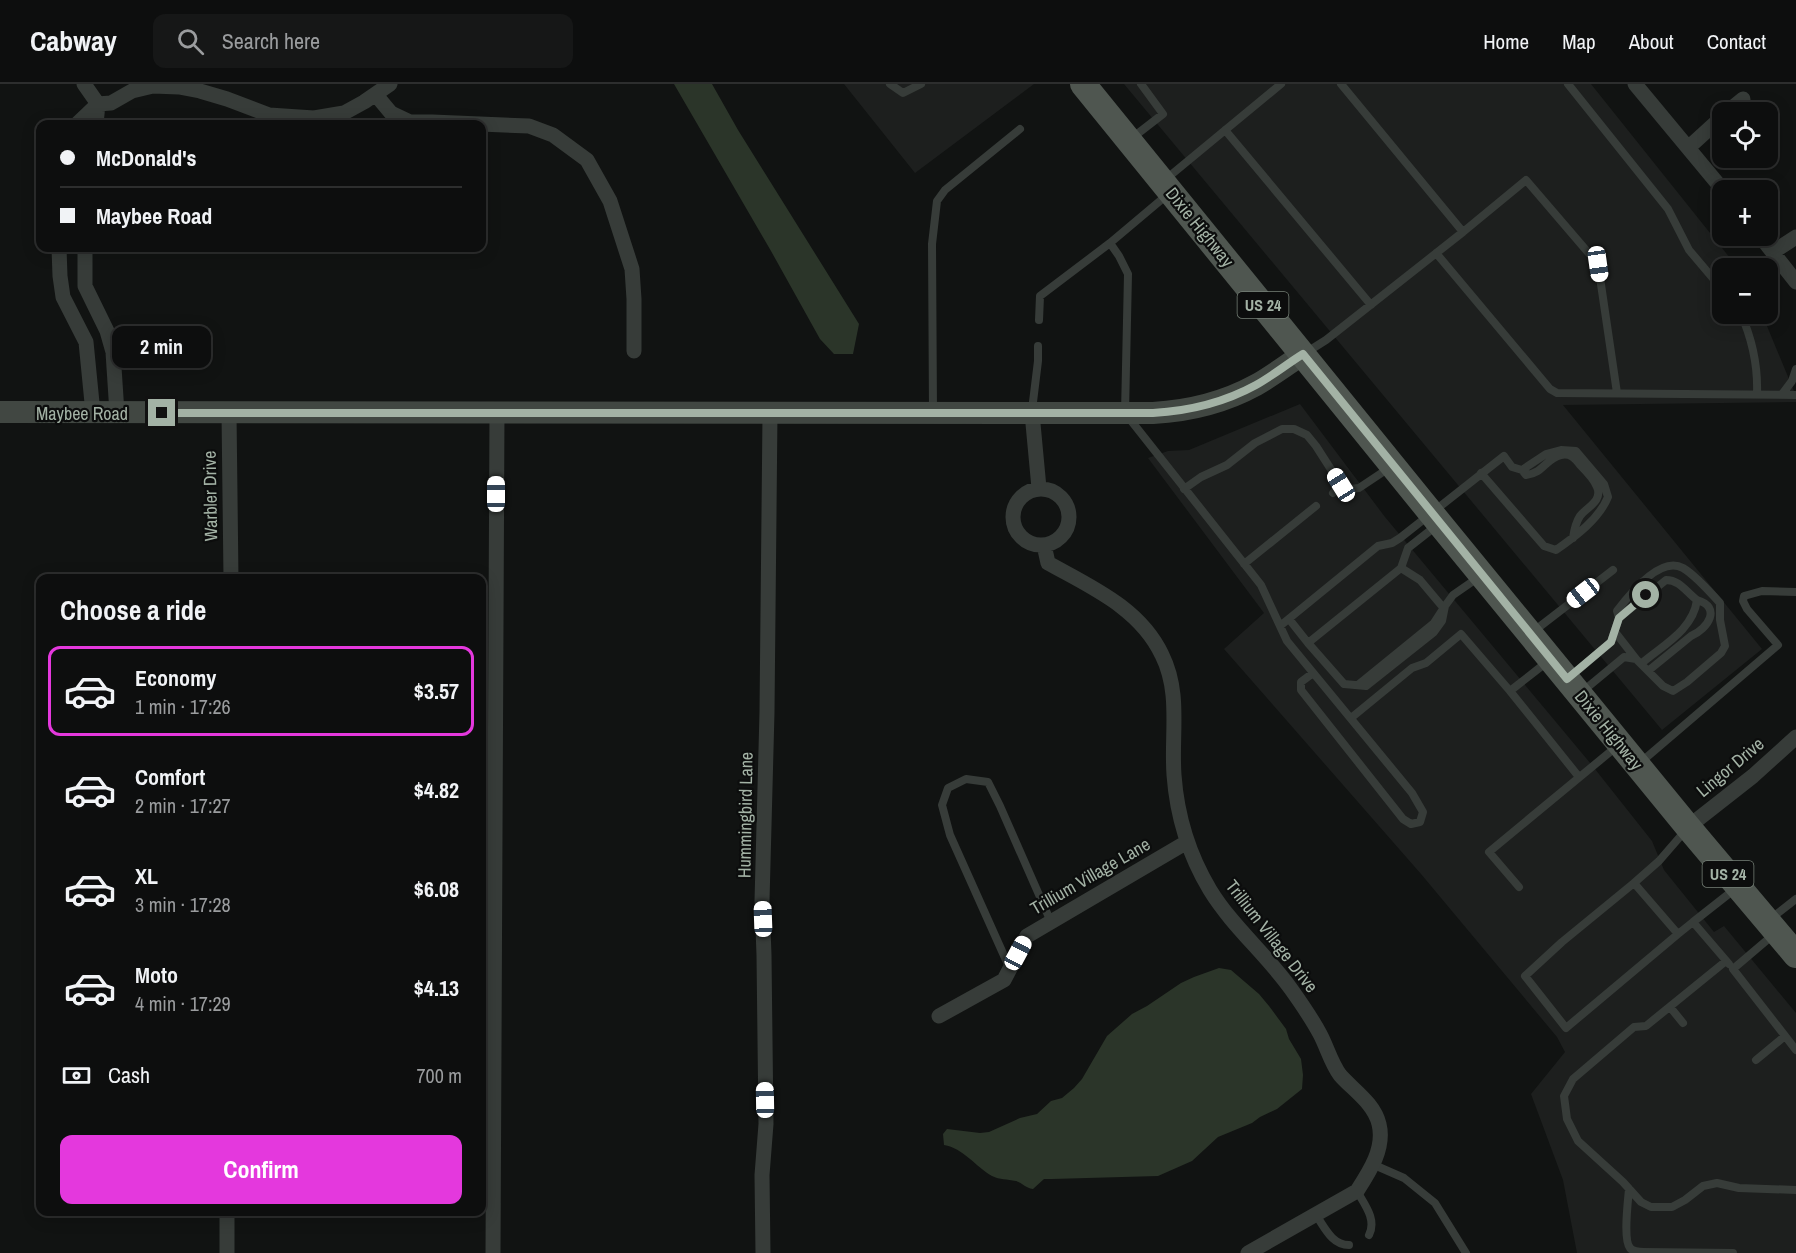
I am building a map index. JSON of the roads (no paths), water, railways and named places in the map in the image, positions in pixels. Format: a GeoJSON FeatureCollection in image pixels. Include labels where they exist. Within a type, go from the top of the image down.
{"type":"FeatureCollection","features":[{"type":"Feature","properties":{"kind":"main road","name":"Dixie Highway"},"geometry":{"type":"LineString","coordinates":[[1088,88],[1550,659],[1796,955]]}},
{"type":"Feature","properties":{"kind":"main road","name":"Maybee Road"},"geometry":{"type":"LineString","coordinates":[[0,412],[1176,412],[1228,398],[1257,384],[1303,354]]}},
{"type":"Feature","properties":{"kind":"street"},"geometry":{"type":"LineString","coordinates":[[84,84],[98,104],[96,120]]}},
{"type":"Feature","properties":{"kind":"street"},"geometry":{"type":"LineString","coordinates":[[81,120],[98,104],[111,103],[132,92],[153,86],[179,87],[218,96],[270,115],[314,118],[344,113],[376,95],[390,84]]}},
{"type":"Feature","properties":{"kind":"street"},"geometry":{"type":"LineString","coordinates":[[1635,84],[1715,180]]}},
{"type":"Feature","properties":{"kind":"street"},"geometry":{"type":"LineString","coordinates":[[376,95],[391,113],[406,120]]}},
{"type":"Feature","properties":{"kind":"street"},"geometry":{"type":"LineString","coordinates":[[1739,102],[1743,99]]}},
{"type":"Feature","properties":{"kind":"street"},"geometry":{"type":"LineString","coordinates":[[486,125],[529,126],[553,135],[587,160],[610,201],[632,269],[634,351]]}},
{"type":"Feature","properties":{"kind":"street"},"geometry":{"type":"LineString","coordinates":[[1688,148],[1712,126]]}},
{"type":"Feature","properties":{"kind":"street"},"geometry":{"type":"LineString","coordinates":[[1773,252],[1796,237]]}},
{"type":"Feature","properties":{"kind":"street"},"geometry":{"type":"LineString","coordinates":[[1768,246],[1796,282]]}},
{"type":"Feature","properties":{"kind":"street"},"geometry":{"type":"LineString","coordinates":[[59,252],[63,297],[86,342],[93,413]]}},
{"type":"Feature","properties":{"kind":"street"},"geometry":{"type":"LineString","coordinates":[[85,252],[85,286],[107,331],[113,352],[117,413]]}},
{"type":"Feature","properties":{"kind":"street"},"geometry":{"type":"LineString","coordinates":[[86,342],[107,331]]}},
{"type":"Feature","properties":{"kind":"street"},"geometry":{"type":"LineString","coordinates":[[494,1253],[497,412]]}},
{"type":"Feature","properties":{"kind":"street","name":"Warbler Drive"},"geometry":{"type":"LineString","coordinates":[[229,413],[231,574]]}},
{"type":"Feature","properties":{"kind":"street","name":"Hummingbird Lane"},"geometry":{"type":"LineString","coordinates":[[763,1253],[762,1175],[766,1124],[762,901],[767,712],[770,413]]}},
{"type":"Feature","properties":{"kind":"street"},"geometry":{"type":"LineString","coordinates":[[1032,413],[1039,488]]}},
{"type":"Feature","properties":{"kind":"street"},"geometry":{"type":"LineString","coordinates":[[1039,488],[1060,495],[1067,504],[1070,514],[1063,535],[1054,542],[1044,545],[1032,544],[1023,538],[1016,530],[1013,519],[1014,508],[1020,498],[1028,491],[1039,488]]}},
{"type":"Feature","properties":{"kind":"street","name":"Trillium Village Drive"},"geometry":{"type":"LineString","coordinates":[[1044,545],[1048,563],[1119,604],[1146,628],[1163,655],[1172,684],[1174,774],[1180,821],[1187,842],[1211,891],[1255,948],[1290,987],[1320,1034],[1339,1073],[1363,1097],[1379,1125],[1379,1150],[1357,1191]]}},
{"type":"Feature","properties":{"kind":"street","name":"Lingor Drive"},"geometry":{"type":"LineString","coordinates":[[1688,827],[1796,737]]}},
{"type":"Feature","properties":{"kind":"street","name":"Trillium Village Lane"},"geometry":{"type":"LineString","coordinates":[[939,1016],[1004,980],[1027,936],[1187,842]]}},
{"type":"Feature","properties":{"kind":"street"},"geometry":{"type":"LineString","coordinates":[[1248,1253],[1357,1191]]}},
{"type":"Feature","properties":{"kind":"street"},"geometry":{"type":"LineString","coordinates":[[227,1216],[227,1253]]}},
{"type":"Feature","properties":{"kind":"lane"},"geometry":{"type":"LineString","coordinates":[[890,84],[903,93],[921,84]]}},
{"type":"Feature","properties":{"kind":"lane"},"geometry":{"type":"LineString","coordinates":[[1129,140],[1163,114],[1141,84]]}},
{"type":"Feature","properties":{"kind":"lane"},"geometry":{"type":"LineString","coordinates":[[1039,320],[1040,296],[1110,243],[1225,130],[1281,84]]}},
{"type":"Feature","properties":{"kind":"lane"},"geometry":{"type":"LineString","coordinates":[[1341,84],[1462,232]]}},
{"type":"Feature","properties":{"kind":"lane"},"geometry":{"type":"LineString","coordinates":[[1568,84],[1668,209],[1689,250],[1712,278]]}},
{"type":"Feature","properties":{"kind":"lane"},"geometry":{"type":"LineString","coordinates":[[933,413],[932,244],[937,201],[945,190],[1020,129]]}},
{"type":"Feature","properties":{"kind":"lane"},"geometry":{"type":"LineString","coordinates":[[1225,130],[1371,305]]}},
{"type":"Feature","properties":{"kind":"lane"},"geometry":{"type":"LineString","coordinates":[[1303,354],[1326,340],[1371,305],[1526,180],[1598,264],[1617,393]]}},
{"type":"Feature","properties":{"kind":"lane"},"geometry":{"type":"LineString","coordinates":[[1110,243],[1128,274],[1125,413],[1261,585],[1287,641],[1412,793],[1423,812],[1420,822],[1411,824],[1403,819],[1301,690],[1301,682],[1313,673]]}},
{"type":"Feature","properties":{"kind":"lane"},"geometry":{"type":"LineString","coordinates":[[1436,253],[1550,389],[1557,393],[1796,394]]}},
{"type":"Feature","properties":{"kind":"lane"},"geometry":{"type":"LineString","coordinates":[[1745,324],[1757,376],[1757,393]]}},
{"type":"Feature","properties":{"kind":"lane"},"geometry":{"type":"LineString","coordinates":[[1032,413],[1038,346]]}},
{"type":"Feature","properties":{"kind":"lane"},"geometry":{"type":"LineString","coordinates":[[1783,393],[1792,381],[1796,369]]}},
{"type":"Feature","properties":{"kind":"lane"},"geometry":{"type":"LineString","coordinates":[[1184,489],[1201,477],[1227,465],[1255,443],[1282,429],[1294,429],[1307,435],[1341,485],[1350,489],[1359,488],[1393,465]]}},
{"type":"Feature","properties":{"kind":"lane"},"geometry":{"type":"LineString","coordinates":[[1308,643],[1401,568],[1408,548],[1435,518],[1482,473],[1503,456],[1512,467],[1522,470],[1546,454],[1561,450],[1576,451],[1604,484],[1608,497],[1603,509],[1573,538],[1556,550],[1544,546],[1482,473]]}},
{"type":"Feature","properties":{"kind":"lane"},"geometry":{"type":"LineString","coordinates":[[1333,493],[1341,485]]}},
{"type":"Feature","properties":{"kind":"lane"},"geometry":{"type":"LineString","coordinates":[[1244,564],[1316,506]]}},
{"type":"Feature","properties":{"kind":"lane"},"geometry":{"type":"LineString","coordinates":[[1280,626],[1378,546],[1392,543],[1435,518]]}},
{"type":"Feature","properties":{"kind":"lane"},"geometry":{"type":"LineString","coordinates":[[1573,686],[1611,642],[1619,618],[1617,610],[1646,578],[1667,566],[1683,567],[1720,603],[1720,620],[1725,646],[1687,682],[1673,691],[1663,686],[1615,632]]}},
{"type":"Feature","properties":{"kind":"lane"},"geometry":{"type":"LineString","coordinates":[[1401,568],[1420,580],[1441,605],[1445,606]]}},
{"type":"Feature","properties":{"kind":"lane"},"geometry":{"type":"LineString","coordinates":[[1530,634],[1613,570]]}},
{"type":"Feature","properties":{"kind":"lane"},"geometry":{"type":"LineString","coordinates":[[1289,619],[1344,684],[1366,686],[1434,632],[1442,621],[1445,606],[1453,595],[1482,575]]}},
{"type":"Feature","properties":{"kind":"lane"},"geometry":{"type":"LineString","coordinates":[[1619,618],[1666,580],[1678,583],[1696,600],[1708,606],[1710,615],[1707,625],[1648,670]]}},
{"type":"Feature","properties":{"kind":"lane"},"geometry":{"type":"LineString","coordinates":[[1638,765],[1778,645],[1747,609],[1743,601],[1744,596],[1761,591],[1796,592]]}},
{"type":"Feature","properties":{"kind":"lane"},"geometry":{"type":"LineString","coordinates":[[1639,661],[1687,626],[1693,616],[1696,600]]}},
{"type":"Feature","properties":{"kind":"lane"},"geometry":{"type":"LineString","coordinates":[[1351,718],[1412,668],[1426,663],[1461,634],[1580,777]]}},
{"type":"Feature","properties":{"kind":"lane"},"geometry":{"type":"LineString","coordinates":[[1573,686],[1624,657],[1639,661]]}},
{"type":"Feature","properties":{"kind":"lane"},"geometry":{"type":"LineString","coordinates":[[1510,691],[1550,659]]}},
{"type":"Feature","properties":{"kind":"lane"},"geometry":{"type":"LineString","coordinates":[[1519,887],[1489,852],[1620,744]]}},
{"type":"Feature","properties":{"kind":"lane"},"geometry":{"type":"LineString","coordinates":[[1010,969],[950,835],[942,805],[948,788],[966,779],[988,782],[1051,922]]}},
{"type":"Feature","properties":{"kind":"lane"},"geometry":{"type":"LineString","coordinates":[[1688,827],[1659,861],[1525,976],[1566,1028],[1739,886]]}},
{"type":"Feature","properties":{"kind":"lane"},"geometry":{"type":"LineString","coordinates":[[1634,883],[1678,934]]}},
{"type":"Feature","properties":{"kind":"lane"},"geometry":{"type":"LineString","coordinates":[[1733,969],[1796,899]]}},
{"type":"Feature","properties":{"kind":"lane"},"geometry":{"type":"LineString","coordinates":[[1693,922],[1796,1050]]}},
{"type":"Feature","properties":{"kind":"lane"},"geometry":{"type":"LineString","coordinates":[[1726,961],[1646,1026],[1634,1027],[1573,1079],[1564,1096],[1567,1119],[1578,1141],[1641,1202],[1651,1207],[1672,1207],[1703,1186],[1717,1183],[1740,1188],[1796,1190]]}},
{"type":"Feature","properties":{"kind":"lane"},"geometry":{"type":"LineString","coordinates":[[1670,1006],[1683,1023]]}},
{"type":"Feature","properties":{"kind":"lane"},"geometry":{"type":"LineString","coordinates":[[1756,1060],[1785,1036]]}},
{"type":"Feature","properties":{"kind":"lane"},"geometry":{"type":"LineString","coordinates":[[1372,1164],[1404,1178],[1435,1203],[1466,1253]]}},
{"type":"Feature","properties":{"kind":"lane"},"geometry":{"type":"LineString","coordinates":[[1629,1189],[1626,1242],[1630,1250],[1635,1252],[1733,1253]]}},
{"type":"Feature","properties":{"kind":"lane"},"geometry":{"type":"LineString","coordinates":[[1357,1191],[1370,1215],[1372,1229],[1369,1235]]}},
{"type":"Feature","properties":{"kind":"lane"},"geometry":{"type":"LineString","coordinates":[[1316,1215],[1333,1239],[1343,1245],[1349,1245]]}}]}
